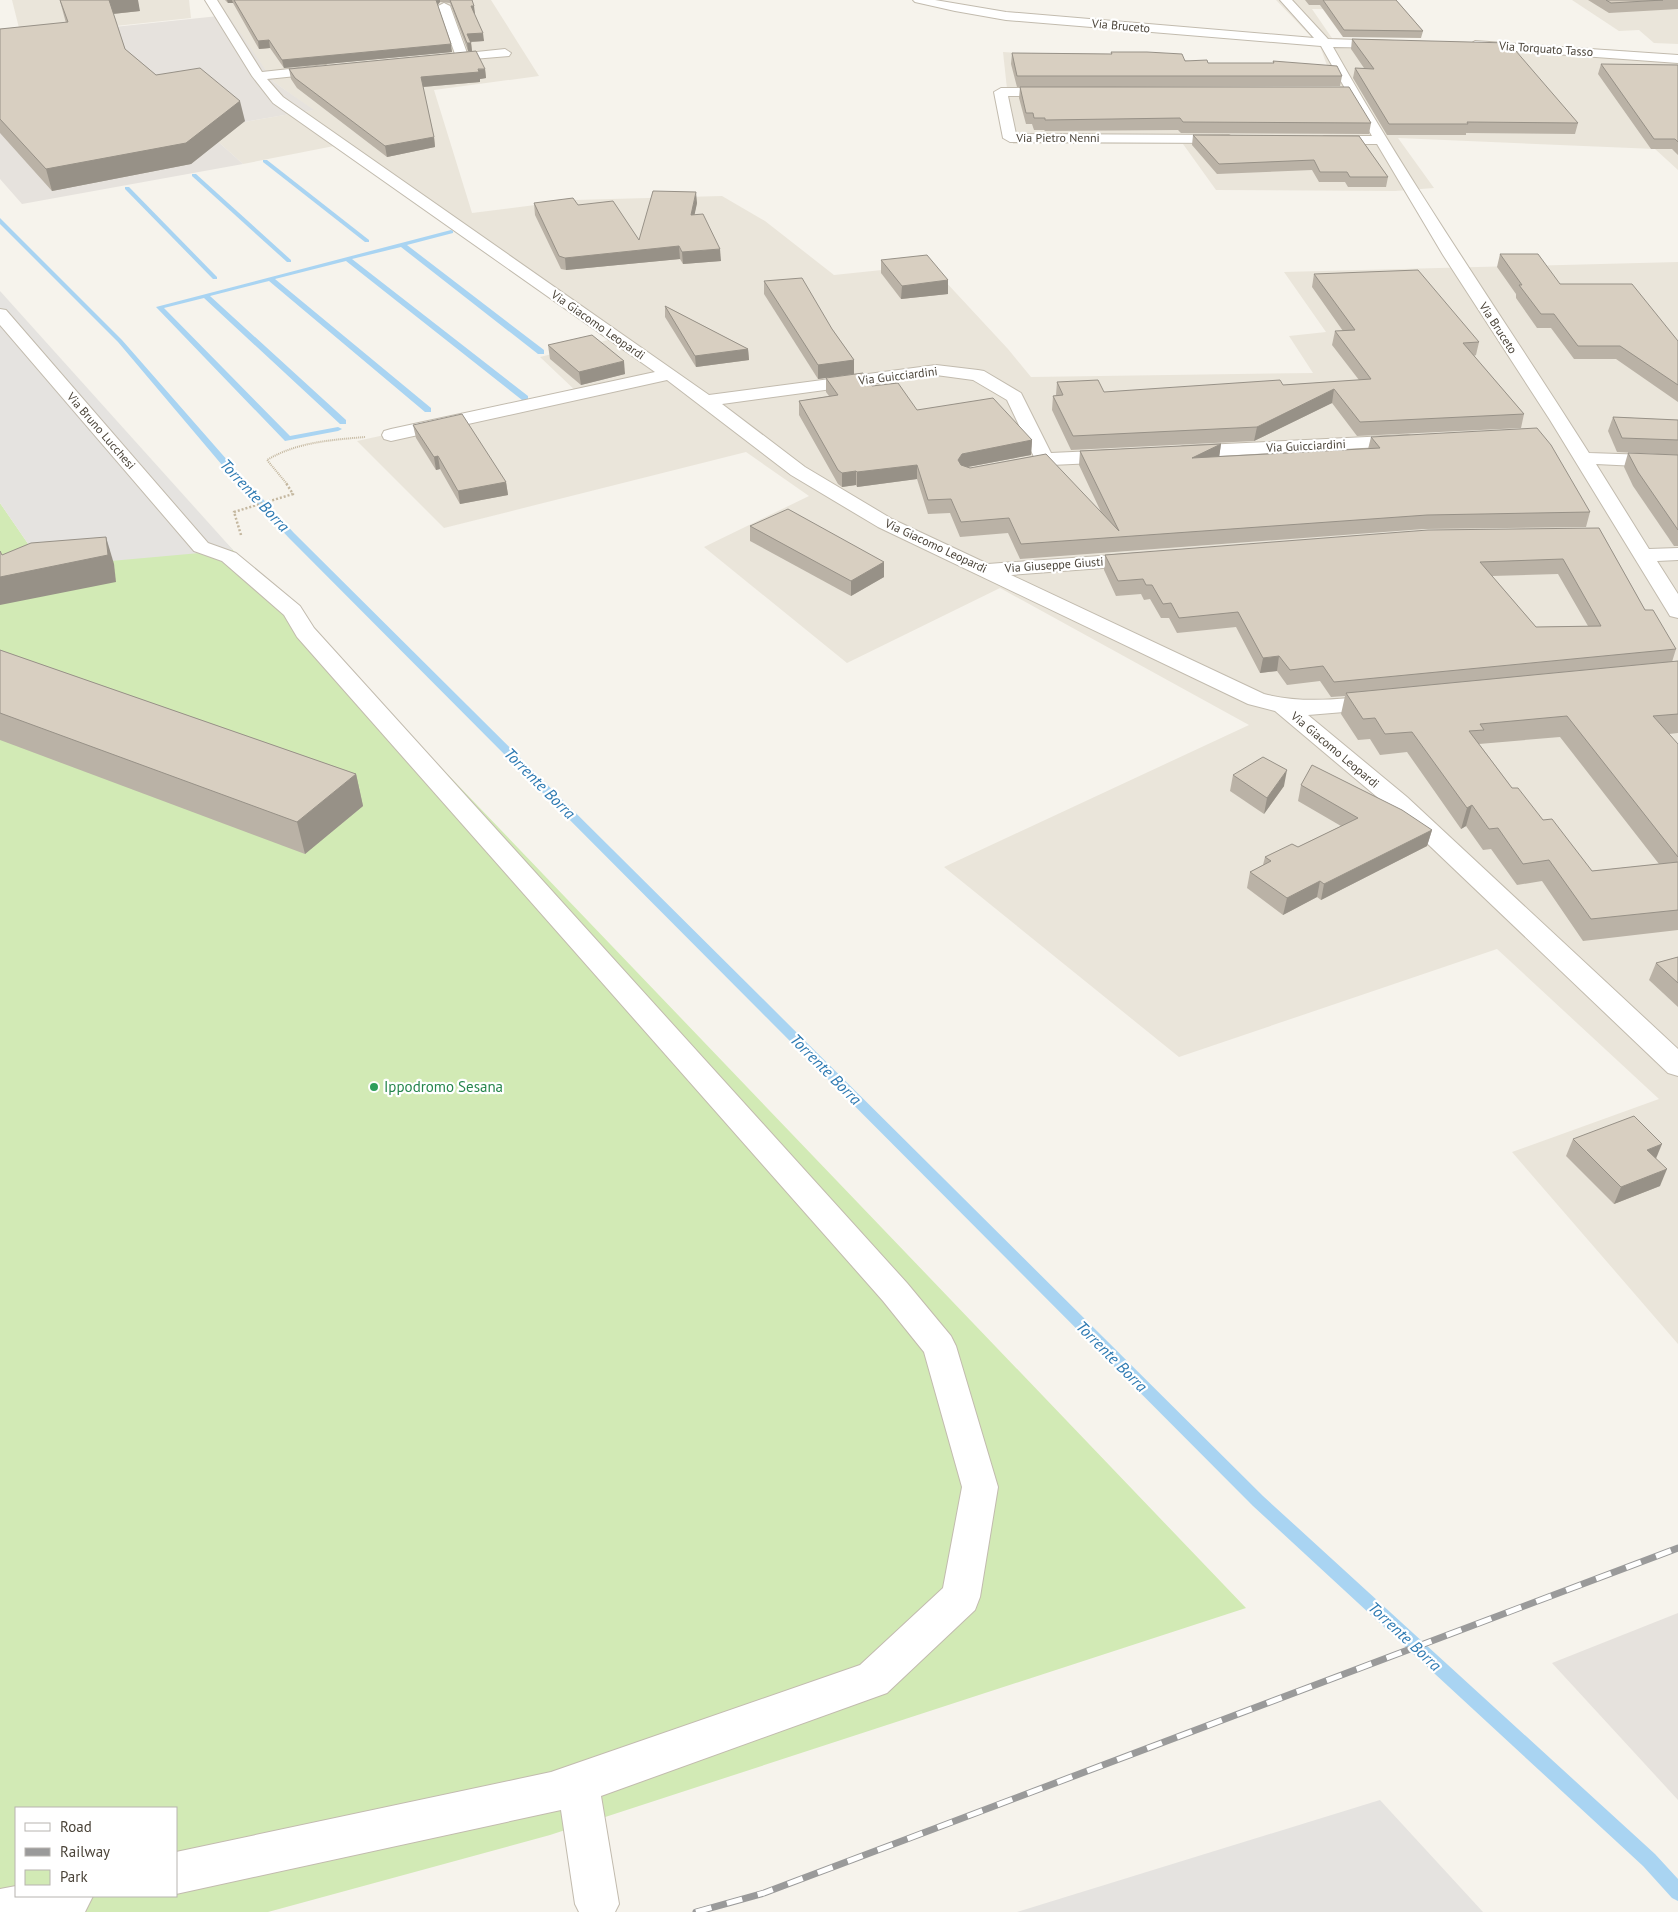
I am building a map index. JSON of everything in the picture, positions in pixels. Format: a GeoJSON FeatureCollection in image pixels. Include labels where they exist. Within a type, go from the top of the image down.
{"type":"FeatureCollection","features":[{"type":"Feature","properties":{"kind":"street","name":"Via Giacomo Leopardi"},"geometry":{"type":"LineString","coordinates":[[211,0],[258,76],[278,100],[468,235],[670,374],[798,471],[885,523],[1256,699],[1282,706],[1398,802],[1678,1066]]}},
{"type":"Feature","properties":{"kind":"street","name":"Via Bruceto"},"geometry":{"type":"LineString","coordinates":[[919,0],[1006,16],[1324,43]]}},
{"type":"Feature","properties":{"kind":"street","name":"Via Bruceto"},"geometry":{"type":"LineString","coordinates":[[1286,0],[1324,43],[1450,255],[1567,433],[1582,458],[1620,534],[1643,555],[1678,610]]}},
{"type":"Feature","properties":{"kind":"street"},"geometry":{"type":"LineString","coordinates":[[444,6],[462,57]]}},
{"type":"Feature","properties":{"kind":"street"},"geometry":{"type":"LineString","coordinates":[[1324,43],[1398,44]]}},
{"type":"Feature","properties":{"kind":"street","name":"Via Torquato Tasso"},"geometry":{"type":"LineString","coordinates":[[1458,44],[1497,45],[1678,59]]}},
{"type":"Feature","properties":{"kind":"street"},"geometry":{"type":"LineString","coordinates":[[423,61],[505,53]]}},
{"type":"Feature","properties":{"kind":"street"},"geometry":{"type":"LineString","coordinates":[[258,76],[336,68]]}},
{"type":"Feature","properties":{"kind":"street","name":"Via Pietro Nenni"},"geometry":{"type":"LineString","coordinates":[[1070,92],[1002,92],[1010,138],[1245,139]]}},
{"type":"Feature","properties":{"kind":"street"},"geometry":{"type":"LineString","coordinates":[[1332,92],[1352,92]]}},
{"type":"Feature","properties":{"kind":"street"},"geometry":{"type":"LineString","coordinates":[[1314,140],[1382,140]]}},
{"type":"Feature","properties":{"kind":"street","name":"Via Bruno Lucchesi"},"geometry":{"type":"LineString","coordinates":[[0,314],[202,547],[229,557],[292,611],[305,632],[896,1292],[939,1346],[980,1487],[961,1597],[873,1680],[578,1784]]}},
{"type":"Feature","properties":{"kind":"street","name":"Via Guicciardini"},"geometry":{"type":"LineString","coordinates":[[706,401],[936,370],[978,376],[1015,398],[1045,460]]}},
{"type":"Feature","properties":{"kind":"street"},"geometry":{"type":"LineString","coordinates":[[392,435],[670,374]]}},
{"type":"Feature","properties":{"kind":"street"},"geometry":{"type":"LineString","coordinates":[[1547,434],[1567,433]]}},
{"type":"Feature","properties":{"kind":"street","name":"Via Guicciardini"},"geometry":{"type":"LineString","coordinates":[[1170,453],[1428,440]]}},
{"type":"Feature","properties":{"kind":"street"},"geometry":{"type":"LineString","coordinates":[[998,469],[1045,460],[1131,455]]}},
{"type":"Feature","properties":{"kind":"street"},"geometry":{"type":"LineString","coordinates":[[1582,458],[1678,462]]}},
{"type":"Feature","properties":{"kind":"street"},"geometry":{"type":"LineString","coordinates":[[1643,555],[1678,554]]}},
{"type":"Feature","properties":{"kind":"street","name":"Via Giuseppe Giusti"},"geometry":{"type":"LineString","coordinates":[[987,570],[1166,557]]}},
{"type":"Feature","properties":{"kind":"street"},"geometry":{"type":"LineString","coordinates":[[1282,706],[1314,708],[1403,699]]}},
{"type":"Feature","properties":{"kind":"street"},"geometry":{"type":"LineString","coordinates":[[178,1873],[551,1793],[578,1784],[597,1904]]}},
{"type":"Feature","properties":{"kind":"street"},"geometry":{"type":"LineString","coordinates":[[0,1911],[66,1897]]}},
{"type":"Feature","properties":{"kind":"path"},"geometry":{"type":"LineString","coordinates":[[234,512],[294,494],[281,475],[267,460],[279,452],[324,442],[392,435]]}},
{"type":"Feature","properties":{"kind":"shaded area"},"geometry":{"type":"Polygon","coordinates":[[[12,0],[189,0],[191,18],[21,36],[12,0]]]}},
{"type":"Feature","properties":{"kind":"shaded area"},"geometry":{"type":"Polygon","coordinates":[[[216,0],[491,0],[539,76],[434,90],[472,213],[574,200],[722,196],[765,221],[834,275],[930,265],[1008,349],[1031,377],[1313,373],[1289,336],[1326,332],[1284,272],[1678,262],[1678,1344],[1512,1152],[1659,1099],[1497,949],[1179,1057],[944,867],[1249,725],[1000,588],[847,663],[704,547],[809,496],[746,452],[444,528],[357,441],[578,393],[540,357],[608,340],[334,146],[243,164],[204,129],[313,110],[274,82],[216,0]]]}},
{"type":"Feature","properties":{"kind":"shaded area"},"geometry":{"type":"Polygon","coordinates":[[[1276,0],[1385,0],[1392,10],[1312,9],[1334,41],[1471,42],[1678,55],[1678,170],[1655,149],[1398,138],[1434,188],[1395,191],[1216,190],[1183,144],[1013,144],[1003,52],[1330,74],[1320,46],[1276,0]]]}},
{"type":"Feature","properties":{"kind":"shaded area"},"geometry":{"type":"Polygon","coordinates":[[[1572,0],[1678,0],[1678,44],[1654,43],[1639,30],[1619,31],[1572,0]]]}},
{"type":"Feature","properties":{"kind":"shaded area"},"geometry":{"type":"Polygon","coordinates":[[[228,15],[274,82],[314,110],[204,129],[243,164],[22,204],[0,179],[0,39],[228,15]]]}},
{"type":"Feature","properties":{"kind":"shaded area"},"geometry":{"type":"Polygon","coordinates":[[[0,291],[233,550],[44,567],[0,503],[0,291]]]}},
{"type":"Feature","properties":{"kind":"shaded area"},"geometry":{"type":"Polygon","coordinates":[[[1678,1613],[1678,1800],[1552,1663],[1678,1613]]]}},
{"type":"Feature","properties":{"kind":"shaded area"},"geometry":{"type":"Polygon","coordinates":[[[1380,1800],[1483,1912],[1017,1912],[1380,1800]]]}},
{"type":"Feature","properties":{"kind":"green space","name":"Ippodromo Sesana"},"geometry":{"type":"Polygon","coordinates":[[[0,503],[44,567],[227,544],[1246,1608],[550,1835],[268,1912],[0,1912],[0,503]]]}},
{"type":"Feature","properties":{"kind":"building"},"geometry":{"type":"Polygon","coordinates":[[[60,0],[109,0],[125,49],[156,75],[200,68],[240,101],[186,143],[46,169],[0,119],[0,29],[68,22],[60,0]]]}},
{"type":"Feature","properties":{"kind":"building"},"geometry":{"type":"Polygon","coordinates":[[[234,0],[436,0],[451,44],[282,60],[269,40],[258,41],[234,0]]]}},
{"type":"Feature","properties":{"kind":"building"},"geometry":{"type":"Polygon","coordinates":[[[450,0],[472,0],[474,6],[471,6],[483,33],[467,34],[471,43],[467,43],[450,0]]]}},
{"type":"Feature","properties":{"kind":"building"},"geometry":{"type":"Polygon","coordinates":[[[1323,0],[1396,0],[1423,31],[1344,30],[1323,0]]]}},
{"type":"Feature","properties":{"kind":"building"},"geometry":{"type":"Polygon","coordinates":[[[1606,0],[1663,0],[1611,3],[1606,0]]]}},
{"type":"Feature","properties":{"kind":"building"},"geometry":{"type":"Polygon","coordinates":[[[1352,39],[1509,43],[1578,123],[1467,122],[1468,124],[1389,124],[1355,68],[1374,69],[1352,39]]]}},
{"type":"Feature","properties":{"kind":"building"},"geometry":{"type":"Polygon","coordinates":[[[476,51],[485,69],[478,69],[479,72],[421,77],[434,137],[385,146],[295,78],[289,69],[476,51]]]}},
{"type":"Feature","properties":{"kind":"building"},"geometry":{"type":"Polygon","coordinates":[[[1111,52],[1182,54],[1185,61],[1207,60],[1208,63],[1274,63],[1273,61],[1337,66],[1342,76],[1017,76],[1012,53],[1112,54],[1111,52]]]}},
{"type":"Feature","properties":{"kind":"building"},"geometry":{"type":"Polygon","coordinates":[[[1601,64],[1678,65],[1678,142],[1675,139],[1654,139],[1601,64]]]}},
{"type":"Feature","properties":{"kind":"building"},"geometry":{"type":"Polygon","coordinates":[[[1020,87],[1349,87],[1371,123],[1183,122],[1180,118],[1045,120],[1045,118],[1034,118],[1033,113],[1026,113],[1020,87]]]}},
{"type":"Feature","properties":{"kind":"building"},"geometry":{"type":"Polygon","coordinates":[[[1193,135],[1359,136],[1388,177],[1350,177],[1347,172],[1320,172],[1314,160],[1219,164],[1193,135]]]}},
{"type":"Feature","properties":{"kind":"building"},"geometry":{"type":"Polygon","coordinates":[[[653,191],[696,192],[691,215],[703,214],[720,249],[682,252],[679,246],[565,258],[559,256],[534,203],[573,198],[578,205],[613,201],[639,240],[653,191]]]}},
{"type":"Feature","properties":{"kind":"building"},"geometry":{"type":"Polygon","coordinates":[[[1500,254],[1538,254],[1560,284],[1632,284],[1678,341],[1678,385],[1620,346],[1578,346],[1554,314],[1541,314],[1519,285],[1522,285],[1500,254]]]}},
{"type":"Feature","properties":{"kind":"building"},"geometry":{"type":"Polygon","coordinates":[[[927,255],[948,280],[902,286],[881,260],[927,255]]]}},
{"type":"Feature","properties":{"kind":"building"},"geometry":{"type":"Polygon","coordinates":[[[1418,270],[1479,342],[1463,343],[1524,414],[1360,422],[1334,389],[1257,427],[1073,436],[1053,396],[1063,395],[1057,382],[1098,380],[1104,392],[1280,380],[1283,385],[1371,379],[1335,331],[1355,330],[1314,274],[1418,270]]]}},
{"type":"Feature","properties":{"kind":"building"},"geometry":{"type":"Polygon","coordinates":[[[802,278],[832,329],[854,360],[818,365],[764,281],[802,278]]]}},
{"type":"Feature","properties":{"kind":"building"},"geometry":{"type":"Polygon","coordinates":[[[665,306],[748,349],[695,356],[665,306]]]}},
{"type":"Feature","properties":{"kind":"building"},"geometry":{"type":"Polygon","coordinates":[[[592,335],[624,361],[579,372],[548,345],[592,335]]]}},
{"type":"Feature","properties":{"kind":"building"},"geometry":{"type":"Polygon","coordinates":[[[863,373],[872,386],[898,383],[917,410],[993,398],[1032,440],[962,454],[958,460],[961,465],[970,468],[1046,454],[1119,531],[1080,451],[1221,444],[1192,458],[1380,448],[1371,437],[1537,428],[1551,445],[1590,512],[1427,515],[1021,544],[1009,518],[961,522],[951,499],[928,500],[917,465],[842,473],[838,470],[799,401],[838,395],[826,378],[863,373]]]}},
{"type":"Feature","properties":{"kind":"building"},"geometry":{"type":"Polygon","coordinates":[[[462,414],[506,482],[458,491],[438,456],[434,457],[413,425],[462,414]]]}},
{"type":"Feature","properties":{"kind":"building"},"geometry":{"type":"Polygon","coordinates":[[[1613,417],[1678,420],[1678,440],[1622,438],[1613,417]]]}},
{"type":"Feature","properties":{"kind":"building"},"geometry":{"type":"Polygon","coordinates":[[[1628,453],[1678,455],[1678,530],[1638,472],[1628,453]]]}},
{"type":"Feature","properties":{"kind":"building"},"geometry":{"type":"Polygon","coordinates":[[[788,509],[884,562],[851,581],[750,526],[788,509]]]}},
{"type":"Feature","properties":{"kind":"building"},"geometry":{"type":"Polygon","coordinates":[[[1599,528],[1645,610],[1653,610],[1676,649],[1334,682],[1323,666],[1290,670],[1279,656],[1263,658],[1238,612],[1179,618],[1171,603],[1163,604],[1152,585],[1146,585],[1143,579],[1118,581],[1105,555],[1428,530],[1599,528]],[[1563,559],[1480,562],[1536,627],[1601,626],[1563,559]]]}},
{"type":"Feature","properties":{"kind":"building"},"geometry":{"type":"Polygon","coordinates":[[[106,537],[108,555],[0,577],[0,551],[2,555],[31,543],[106,537]]]}},
{"type":"Feature","properties":{"kind":"building"},"geometry":{"type":"Polygon","coordinates":[[[0,650],[356,774],[297,822],[0,713],[0,650]]]}},
{"type":"Feature","properties":{"kind":"building"},"geometry":{"type":"Polygon","coordinates":[[[1678,661],[1678,714],[1653,716],[1678,744],[1678,857],[1567,716],[1480,724],[1484,730],[1469,731],[1512,788],[1518,788],[1543,820],[1552,819],[1592,871],[1678,862],[1678,910],[1591,919],[1549,860],[1523,864],[1498,828],[1489,829],[1472,805],[1467,808],[1412,732],[1385,734],[1375,718],[1363,719],[1346,693],[1678,661]]]}},
{"type":"Feature","properties":{"kind":"building"},"geometry":{"type":"Polygon","coordinates":[[[1263,757],[1287,770],[1267,798],[1233,775],[1263,757]]]}},
{"type":"Feature","properties":{"kind":"building"},"geometry":{"type":"Polygon","coordinates":[[[1312,765],[1402,810],[1432,830],[1324,884],[1320,881],[1287,898],[1250,872],[1271,861],[1265,857],[1292,844],[1298,847],[1358,818],[1301,785],[1312,765]]]}},
{"type":"Feature","properties":{"kind":"building"},"geometry":{"type":"Polygon","coordinates":[[[1678,957],[1678,983],[1656,963],[1678,957]]]}},
{"type":"Feature","properties":{"kind":"building"},"geometry":{"type":"Polygon","coordinates":[[[1634,1116],[1662,1144],[1647,1150],[1667,1169],[1621,1187],[1573,1139],[1634,1116]]]}},
{"type":"Feature","properties":{"kind":"waterway"},"geometry":{"type":"LineString","coordinates":[[265,161],[367,241]]}},
{"type":"Feature","properties":{"kind":"waterway"},"geometry":{"type":"LineString","coordinates":[[194,175],[289,261]]}},
{"type":"Feature","properties":{"kind":"waterway"},"geometry":{"type":"LineString","coordinates":[[127,188],[215,278]]}},
{"type":"Feature","properties":{"kind":"waterway","name":"Torrente Borra"},"geometry":{"type":"LineString","coordinates":[[0,220],[120,341],[225,463],[291,535],[1258,1501],[1649,1860],[1678,1892]]}},
{"type":"Feature","properties":{"kind":"waterway"},"geometry":{"type":"LineString","coordinates":[[403,244],[451,232]]}},
{"type":"Feature","properties":{"kind":"waterway"},"geometry":{"type":"LineString","coordinates":[[270,278],[403,244]]}},
{"type":"Feature","properties":{"kind":"waterway"},"geometry":{"type":"LineString","coordinates":[[403,244],[541,352]]}},
{"type":"Feature","properties":{"kind":"waterway"},"geometry":{"type":"LineString","coordinates":[[347,259],[525,398]]}},
{"type":"Feature","properties":{"kind":"waterway"},"geometry":{"type":"LineString","coordinates":[[205,295],[270,278]]}},
{"type":"Feature","properties":{"kind":"waterway"},"geometry":{"type":"LineString","coordinates":[[270,278],[428,410]]}},
{"type":"Feature","properties":{"kind":"waterway"},"geometry":{"type":"LineString","coordinates":[[205,295],[343,422]]}},
{"type":"Feature","properties":{"kind":"waterway"},"geometry":{"type":"LineString","coordinates":[[205,295],[159,307],[288,439],[338,429]]}},
{"type":"Feature","properties":{"kind":"railway"},"geometry":{"type":"LineString","coordinates":[[696,1912],[764,1893],[1678,1548]]}},
{"type":"Feature","properties":{"kind":"place","name":"Ippodromo Sesana"},"geometry":{"type":"Point","coordinates":[374,1087]}}]}
